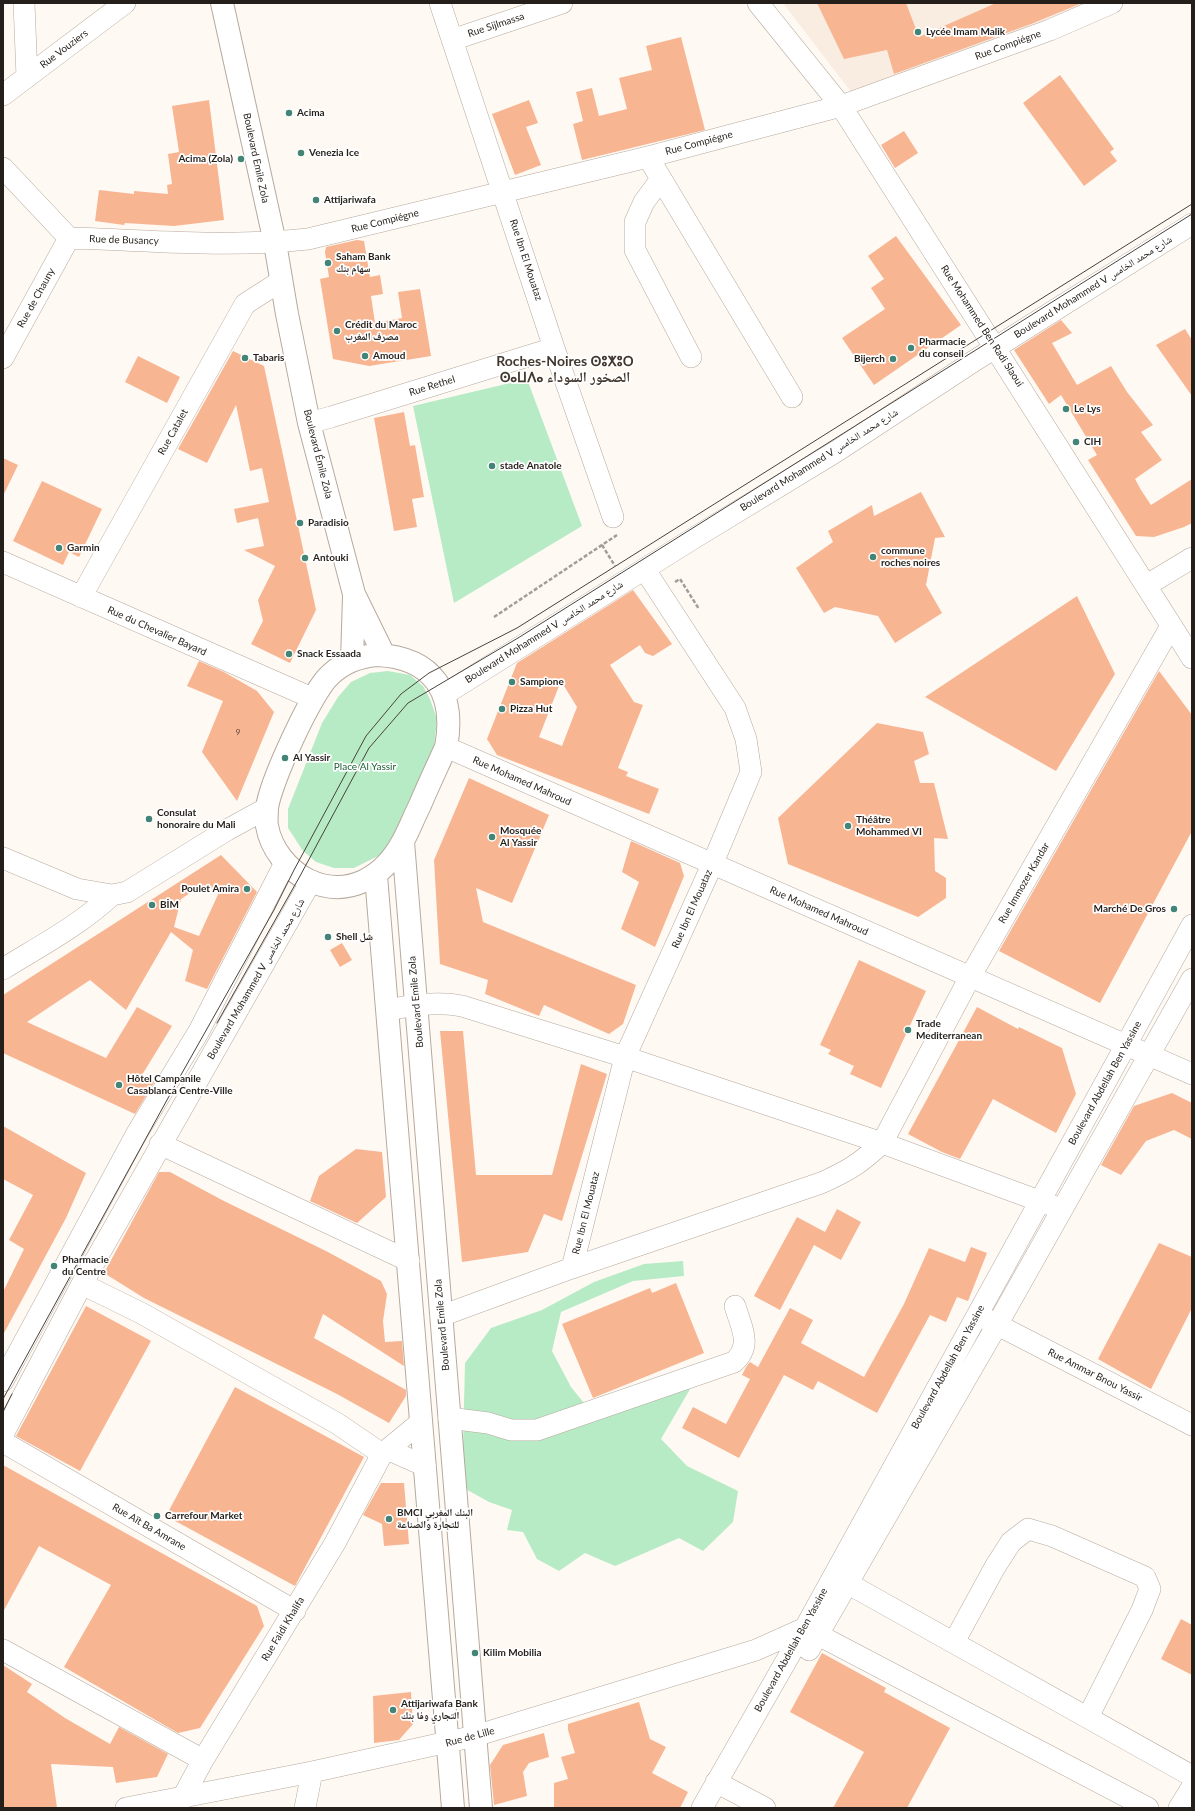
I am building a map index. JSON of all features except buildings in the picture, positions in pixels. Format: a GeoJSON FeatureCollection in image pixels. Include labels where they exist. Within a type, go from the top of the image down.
{"type":"FeatureCollection","features":[{"type":"Feature","properties":{"kind":"main road","name":"Boulevard Emile Zola"},"geometry":{"type":"LineString","coordinates":[[222,3],[275,243],[287,314]]}},
{"type":"Feature","properties":{"kind":"main road","name":"Boulevard Émile Zola"},"geometry":{"type":"LineString","coordinates":[[287,314],[309,423],[354,594],[384,655]]}},
{"type":"Feature","properties":{"kind":"main road","name":"Boulevard Émile Zola"},"geometry":{"type":"LineString","coordinates":[[352,660],[354,594]]}},
{"type":"Feature","properties":{"kind":"main road"},"geometry":{"type":"LineString","coordinates":[[384,655],[407,660],[430,673],[445,694],[449,719],[446,748],[403,842],[376,876],[349,886],[327,886],[300,876],[285,863],[274,847],[270,836],[267,826],[267,808],[272,788],[312,698],[329,676],[352,660],[384,655]]}},
{"type":"Feature","properties":{"kind":"main road","name":"Boulevard Emile Zola"},"geometry":{"type":"LineString","coordinates":[[403,842],[481,1808]]}},
{"type":"Feature","properties":{"kind":"main road"},"geometry":{"type":"LineString","coordinates":[[376,876],[453,1808]]}},
{"type":"Feature","properties":{"kind":"street"},"geometry":{"type":"LineString","coordinates":[[24,3],[27,77]]}},
{"type":"Feature","properties":{"kind":"street","name":"Rue Vouziers"},"geometry":{"type":"LineString","coordinates":[[3,95],[126,3]]}},
{"type":"Feature","properties":{"kind":"street","name":"Rue Ibn El Mouataz"},"geometry":{"type":"LineString","coordinates":[[440,3],[504,192],[554,348],[618,524]]}},
{"type":"Feature","properties":{"kind":"street","name":"Rue Sijlmassa"},"geometry":{"type":"LineString","coordinates":[[452,40],[562,3]]}},
{"type":"Feature","properties":{"kind":"street","name":"Rue Mohammed Ben Radi Slaoui"},"geometry":{"type":"LineString","coordinates":[[758,3],[840,106],[996,348],[1192,658]]}},
{"type":"Feature","properties":{"kind":"street","name":"Rue Compiégne"},"geometry":{"type":"LineString","coordinates":[[275,243],[308,239],[504,192],[840,106],[1050,30],[1112,3]]}},
{"type":"Feature","properties":{"kind":"street"},"geometry":{"type":"LineString","coordinates":[[648,156],[792,397]]}},
{"type":"Feature","properties":{"kind":"street"},"geometry":{"type":"LineString","coordinates":[[3,168],[69,238]]}},
{"type":"Feature","properties":{"kind":"street"},"geometry":{"type":"LineString","coordinates":[[661,179],[644,202],[635,222],[635,250],[691,357]]}},
{"type":"Feature","properties":{"kind":"street","name":"Boulevard Mohammed V شارع محمد الخامس"},"geometry":{"type":"LineString","coordinates":[[445,694],[837,451],[1192,224]]}},
{"type":"Feature","properties":{"kind":"street","name":"Rue de Busancy"},"geometry":{"type":"LineString","coordinates":[[69,238],[234,244],[275,243]]}},
{"type":"Feature","properties":{"kind":"street","name":"Rue de Chauny"},"geometry":{"type":"LineString","coordinates":[[3,358],[69,238]]}},
{"type":"Feature","properties":{"kind":"street","name":"Rue Catalet"},"geometry":{"type":"LineString","coordinates":[[81,597],[245,304],[281,281]]}},
{"type":"Feature","properties":{"kind":"street","name":"Rue Rethel"},"geometry":{"type":"LineString","coordinates":[[309,423],[554,348]]}},
{"type":"Feature","properties":{"kind":"street"},"geometry":{"type":"LineString","coordinates":[[1147,585],[1192,558]]}},
{"type":"Feature","properties":{"kind":"street","name":"Rue du Chevalier Bayard"},"geometry":{"type":"LineString","coordinates":[[3,562],[312,698]]}},
{"type":"Feature","properties":{"kind":"street","name":"Rue Ibn El Mouataz"},"geometry":{"type":"LineString","coordinates":[[572,1268],[626,1057],[712,865],[751,772],[746,739],[735,708],[645,570]]}},
{"type":"Feature","properties":{"kind":"street","name":"Rue Immozer Kandar"},"geometry":{"type":"LineString","coordinates":[[441,1316],[572,1268],[821,1183],[845,1172],[863,1161],[882,1143],[970,978],[1171,626]]}},
{"type":"Feature","properties":{"kind":"street","name":"Rue Mohamed Mahroud"},"geometry":{"type":"LineString","coordinates":[[446,748],[1192,1074]]}},
{"type":"Feature","properties":{"kind":"street"},"geometry":{"type":"LineString","coordinates":[[3,858],[77,889],[112,895],[127,892],[227,830],[267,808]]}},
{"type":"Feature","properties":{"kind":"street"},"geometry":{"type":"LineString","coordinates":[[6,1371],[137,1133],[199,1031],[285,863]]}},
{"type":"Feature","properties":{"kind":"street","name":"Boulevard Mohammed V شارع محمد الخامس"},"geometry":{"type":"LineString","coordinates":[[3,1434],[82,1284],[160,1144],[311,881]]}},
{"type":"Feature","properties":{"kind":"street"},"geometry":{"type":"LineString","coordinates":[[3,969],[95,911],[112,895]]}},
{"type":"Feature","properties":{"kind":"street","name":"Boulevard Abdellah Ben Yassine"},"geometry":{"type":"LineString","coordinates":[[702,1808],[723,1786],[811,1631],[977,1314],[1192,925]]}},
{"type":"Feature","properties":{"kind":"street","name":"Boulevard Abdellah Ben Yassine"},"geometry":{"type":"LineString","coordinates":[[811,1631],[847,1583],[1063,1210],[1192,979]]}},
{"type":"Feature","properties":{"kind":"street"},"geometry":{"type":"LineString","coordinates":[[388,1010],[416,1004],[441,1003],[462,1006],[626,1057],[882,1143],[1041,1200],[1063,1210]]}},
{"type":"Feature","properties":{"kind":"street"},"geometry":{"type":"LineString","coordinates":[[160,1144],[408,1261]]}},
{"type":"Feature","properties":{"kind":"street"},"geometry":{"type":"LineString","coordinates":[[82,1284],[141,1313],[385,1452],[425,1466]]}},
{"type":"Feature","properties":{"kind":"street"},"geometry":{"type":"LineString","coordinates":[[449,1418],[488,1422],[511,1430],[537,1430],[734,1362],[742,1356],[745,1346],[744,1337],[735,1306]]}},
{"type":"Feature","properties":{"kind":"street","name":"Rue Ammar Bnou Yassir"},"geometry":{"type":"LineString","coordinates":[[977,1314],[1192,1425]]}},
{"type":"Feature","properties":{"kind":"street","name":"Rue Faidi Khalifa"},"geometry":{"type":"LineString","coordinates":[[180,1803],[202,1760],[295,1611],[335,1543],[385,1452],[421,1422]]}},
{"type":"Feature","properties":{"kind":"street","name":"Rue Aït Ba Amrane"},"geometry":{"type":"LineString","coordinates":[[3,1442],[295,1611]]}},
{"type":"Feature","properties":{"kind":"street"},"geometry":{"type":"LineString","coordinates":[[954,1642],[995,1567],[1011,1542],[1028,1529],[1052,1536],[1144,1578],[1150,1589],[1142,1610],[1088,1717]]}},
{"type":"Feature","properties":{"kind":"street"},"geometry":{"type":"LineString","coordinates":[[847,1583],[1192,1776]]}},
{"type":"Feature","properties":{"kind":"street"},"geometry":{"type":"LineString","coordinates":[[811,1631],[1148,1808]]}},
{"type":"Feature","properties":{"kind":"street","name":"Rue de Lille"},"geometry":{"type":"LineString","coordinates":[[126,1808],[180,1803],[312,1772],[448,1743],[756,1650],[811,1631]]}},
{"type":"Feature","properties":{"kind":"street"},"geometry":{"type":"LineString","coordinates":[[3,1650],[202,1760]]}},
{"type":"Feature","properties":{"kind":"street"},"geometry":{"type":"LineString","coordinates":[[305,1808],[312,1772]]}},
{"type":"Feature","properties":{"kind":"street"},"geometry":{"type":"LineString","coordinates":[[723,1786],[765,1808]]}},
{"type":"Feature","properties":{"kind":"street","name":"Boulevard Abdellah Ben Yassine"},"geometry":{"type":"LineString","coordinates":[[718,1808],[723,1786]]}},
{"type":"Feature","properties":{"kind":"street"},"geometry":{"type":"LineString","coordinates":[[1179,1808],[1192,1787]]}},
{"type":"Feature","properties":{"kind":"path"},"geometry":{"type":"LineString","coordinates":[[494,617],[602,545],[618,524]]}},
{"type":"Feature","properties":{"kind":"path"},"geometry":{"type":"LineString","coordinates":[[602,545],[625,582]]}},
{"type":"Feature","properties":{"kind":"shaded area","name":"Lycée Imam Malik"},"geometry":{"type":"Polygon","coordinates":[[[783,3],[1110,3],[854,96],[783,3]]]}},
{"type":"Feature","properties":{"kind":"green space","name":"stade Anatole"},"geometry":{"type":"Polygon","coordinates":[[[527,379],[582,526],[454,603],[413,406],[527,379]]]}},
{"type":"Feature","properties":{"kind":"green space","name":"Place Al Yassir"},"geometry":{"type":"Polygon","coordinates":[[[388,671],[410,675],[423,686],[430,699],[437,719],[434,747],[418,789],[392,838],[380,855],[354,868],[334,868],[316,862],[303,851],[288,828],[288,809],[322,723],[338,697],[351,682],[370,673],[388,671]]]}},
{"type":"Feature","properties":{"kind":"green space"},"geometry":{"type":"Polygon","coordinates":[[[683,1261],[684,1276],[633,1281],[561,1312],[552,1351],[571,1387],[598,1420],[697,1377],[661,1439],[687,1466],[738,1491],[733,1522],[703,1551],[679,1538],[615,1566],[585,1553],[559,1571],[537,1559],[523,1532],[507,1530],[512,1510],[489,1502],[462,1487],[465,1363],[491,1328],[542,1310],[594,1282],[644,1264],[683,1261]]]}},
{"type":"Feature","properties":{"kind":"tram line"},"geometry":{"type":"LineString","coordinates":[[3,1399],[173,1089],[274,910],[366,736],[401,694],[429,673],[517,628],[1192,204]]}},
{"type":"Feature","properties":{"kind":"tram line"},"geometry":{"type":"LineString","coordinates":[[217,1023],[300,876],[369,748],[408,703],[518,638],[1192,214]]}},
{"type":"Feature","properties":{"kind":"tram line"},"geometry":{"type":"LineString","coordinates":[[3,1412],[12,1394]]}},
{"type":"Feature","properties":{"kind":"place","name":"Lycée Imam Malik"},"geometry":{"type":"Point","coordinates":[918,32]}},
{"type":"Feature","properties":{"kind":"place","name":"Acima"},"geometry":{"type":"Point","coordinates":[289,113]}},
{"type":"Feature","properties":{"kind":"place","name":"Venezia Ice"},"geometry":{"type":"Point","coordinates":[301,153]}},
{"type":"Feature","properties":{"kind":"place","name":"Acima (Zola)"},"geometry":{"type":"Point","coordinates":[241,159]}},
{"type":"Feature","properties":{"kind":"place","name":"Attijariwafa"},"geometry":{"type":"Point","coordinates":[316,200]}},
{"type":"Feature","properties":{"kind":"place","name":"Saham Bank سهام بنك"},"geometry":{"type":"Point","coordinates":[328,263]}},
{"type":"Feature","properties":{"kind":"place","name":"Crédit du Maroc مصرف المغرب"},"geometry":{"type":"Point","coordinates":[337,331]}},
{"type":"Feature","properties":{"kind":"place","name":"Pharmacie du conseil"},"geometry":{"type":"Point","coordinates":[911,348]}},
{"type":"Feature","properties":{"kind":"place","name":"Amoud"},"geometry":{"type":"Point","coordinates":[365,356]}},
{"type":"Feature","properties":{"kind":"place","name":"Tabaris"},"geometry":{"type":"Point","coordinates":[245,358]}},
{"type":"Feature","properties":{"kind":"place","name":"Bijerch"},"geometry":{"type":"Point","coordinates":[893,359]}},
{"type":"Feature","properties":{"kind":"place","name":"Le Lys"},"geometry":{"type":"Point","coordinates":[1066,409]}},
{"type":"Feature","properties":{"kind":"place","name":"CIH"},"geometry":{"type":"Point","coordinates":[1076,442]}},
{"type":"Feature","properties":{"kind":"place","name":"stade Anatole"},"geometry":{"type":"Point","coordinates":[492,466]}},
{"type":"Feature","properties":{"kind":"place","name":"Paradisio"},"geometry":{"type":"Point","coordinates":[300,523]}},
{"type":"Feature","properties":{"kind":"place","name":"Garmin"},"geometry":{"type":"Point","coordinates":[59,548]}},
{"type":"Feature","properties":{"kind":"place","name":"commune roches noires"},"geometry":{"type":"Point","coordinates":[873,557]}},
{"type":"Feature","properties":{"kind":"place","name":"Antouki"},"geometry":{"type":"Point","coordinates":[305,558]}},
{"type":"Feature","properties":{"kind":"place","name":"Snack Essaada"},"geometry":{"type":"Point","coordinates":[289,654]}},
{"type":"Feature","properties":{"kind":"place","name":"Sampione"},"geometry":{"type":"Point","coordinates":[512,682]}},
{"type":"Feature","properties":{"kind":"place","name":"Pizza Hut"},"geometry":{"type":"Point","coordinates":[502,709]}},
{"type":"Feature","properties":{"kind":"place","name":"Al Yassir"},"geometry":{"type":"Point","coordinates":[285,758]}},
{"type":"Feature","properties":{"kind":"place","name":"Consulat honoraire du Mali"},"geometry":{"type":"Point","coordinates":[149,819]}},
{"type":"Feature","properties":{"kind":"place","name":"Théâtre Mohammed VI"},"geometry":{"type":"Point","coordinates":[848,826]}},
{"type":"Feature","properties":{"kind":"place","name":"Mosquée Al Yassir"},"geometry":{"type":"Point","coordinates":[492,837]}},
{"type":"Feature","properties":{"kind":"place","name":"Poulet Amira"},"geometry":{"type":"Point","coordinates":[247,889]}},
{"type":"Feature","properties":{"kind":"place","name":"BİM"},"geometry":{"type":"Point","coordinates":[152,905]}},
{"type":"Feature","properties":{"kind":"place","name":"Marché De Gros"},"geometry":{"type":"Point","coordinates":[1174,909]}},
{"type":"Feature","properties":{"kind":"place","name":"Shell شل"},"geometry":{"type":"Point","coordinates":[328,937]}},
{"type":"Feature","properties":{"kind":"place","name":"Trade Mediterranean"},"geometry":{"type":"Point","coordinates":[908,1030]}},
{"type":"Feature","properties":{"kind":"place","name":"Hôtel Campanile Casablanca Centre-Ville"},"geometry":{"type":"Point","coordinates":[119,1085]}},
{"type":"Feature","properties":{"kind":"place","name":"Pharmacie du Centre"},"geometry":{"type":"Point","coordinates":[54,1266]}},
{"type":"Feature","properties":{"kind":"place","name":"Carrefour Market"},"geometry":{"type":"Point","coordinates":[157,1516]}},
{"type":"Feature","properties":{"kind":"place","name":"BMCI البنك المغربي للتجارة والصناعة"},"geometry":{"type":"Point","coordinates":[389,1519]}},
{"type":"Feature","properties":{"kind":"place","name":"Kilim Mobilia"},"geometry":{"type":"Point","coordinates":[475,1653]}},
{"type":"Feature","properties":{"kind":"place","name":"Attijariwafa Bank التجاري وفا بنك"},"geometry":{"type":"Point","coordinates":[393,1710]}},
{"type":"Feature","properties":{"kind":"district","name":"Roches-Noires ⵙⵓⵅⵓⵔ ⵙⴰⵡⴷⴰ الصخور السوداء"},"geometry":{"type":"Point","coordinates":[565,370]}}]}
